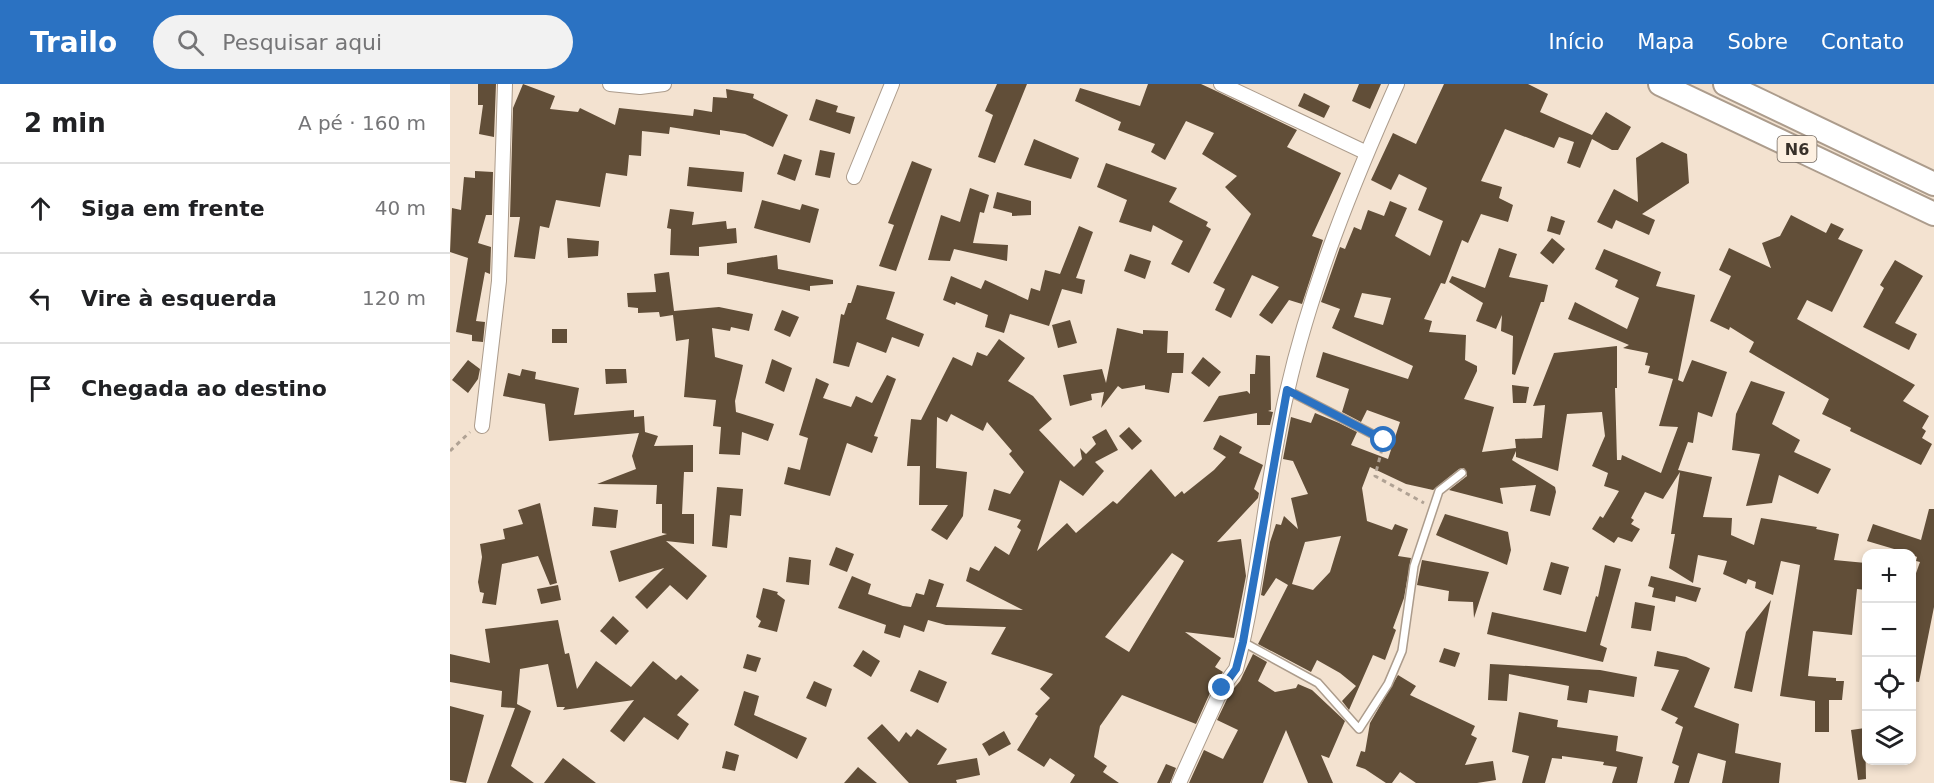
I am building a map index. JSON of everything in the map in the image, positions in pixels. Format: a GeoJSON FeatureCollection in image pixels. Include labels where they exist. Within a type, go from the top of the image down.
{"type":"FeatureCollection","features":[{"type":"Feature","properties":{"kind":"highway","name":"N6"},"geometry":{"type":"LineString","coordinates":[[1660,84],[1934,214]]}},
{"type":"Feature","properties":{"kind":"highway","name":"N6"},"geometry":{"type":"LineString","coordinates":[[1725,84],[1934,184]]}},
{"type":"Feature","properties":{"kind":"street"},"geometry":{"type":"LineString","coordinates":[[482,426],[499,281],[505,84]]}},
{"type":"Feature","properties":{"kind":"street"},"geometry":{"type":"LineString","coordinates":[[610,84],[640,87],[664,84]]}},
{"type":"Feature","properties":{"kind":"street"},"geometry":{"type":"LineString","coordinates":[[854,177],[892,84]]}},
{"type":"Feature","properties":{"kind":"street"},"geometry":{"type":"LineString","coordinates":[[1221,84],[1367,153]]}},
{"type":"Feature","properties":{"kind":"street"},"geometry":{"type":"LineString","coordinates":[[1179,783],[1222,688],[1236,669],[1243,642],[1287,390],[1333,243],[1367,153],[1397,84]]}},
{"type":"Feature","properties":{"kind":"lane"},"geometry":{"type":"LineString","coordinates":[[1287,390],[1384,440]]}},
{"type":"Feature","properties":{"kind":"lane"},"geometry":{"type":"LineString","coordinates":[[1243,642],[1318,683],[1359,729],[1388,684],[1402,651],[1414,566],[1439,491],[1462,473]]}},
{"type":"Feature","properties":{"kind":"path"},"geometry":{"type":"LineString","coordinates":[[450,451],[464,434],[482,426]]}},
{"type":"Feature","properties":{"kind":"path"},"geometry":{"type":"LineString","coordinates":[[1384,440],[1375,476],[1433,508]]}},
{"type":"Feature","properties":{"kind":"building"},"geometry":{"type":"Polygon","coordinates":[[[478,84],[496,84],[494,137],[479,134],[483,105],[478,105],[478,84]]]}},
{"type":"Feature","properties":{"kind":"building"},"geometry":{"type":"Polygon","coordinates":[[[523,84],[555,96],[550,109],[578,112],[580,108],[615,125],[619,108],[693,116],[694,109],[712,112],[713,97],[727,98],[726,89],[754,94],[753,98],[788,115],[773,147],[745,134],[720,130],[720,135],[670,127],[669,134],[642,131],[641,156],[629,155],[627,176],[606,173],[600,207],[556,200],[549,228],[540,226],[535,259],[514,257],[520,217],[510,217],[513,108],[523,84]]]}},
{"type":"Feature","properties":{"kind":"building"},"geometry":{"type":"Polygon","coordinates":[[[997,84],[1027,84],[995,163],[978,157],[993,115],[985,111],[997,84]]]}},
{"type":"Feature","properties":{"kind":"building"},"geometry":{"type":"Polygon","coordinates":[[[1148,84],[1201,84],[1297,130],[1287,147],[1341,173],[1312,236],[1323,240],[1302,304],[1289,300],[1272,324],[1259,315],[1279,287],[1252,275],[1231,318],[1215,310],[1225,289],[1213,283],[1251,214],[1225,187],[1237,176],[1202,154],[1214,133],[1186,121],[1165,160],[1151,152],[1155,144],[1118,130],[1121,122],[1075,101],[1080,88],[1140,106],[1148,84]]]}},
{"type":"Feature","properties":{"kind":"building"},"geometry":{"type":"Polygon","coordinates":[[[1359,84],[1381,84],[1370,109],[1352,101],[1359,84]]]}},
{"type":"Feature","properties":{"kind":"building"},"geometry":{"type":"Polygon","coordinates":[[[1444,84],[1528,84],[1548,94],[1540,112],[1592,135],[1606,112],[1631,127],[1618,150],[1612,150],[1592,139],[1580,168],[1567,163],[1574,142],[1559,137],[1554,148],[1505,129],[1481,181],[1502,187],[1499,198],[1513,205],[1508,222],[1481,214],[1468,243],[1462,240],[1445,284],[1441,283],[1424,319],[1432,321],[1429,332],[1466,335],[1465,360],[1477,366],[1477,371],[1464,399],[1494,407],[1482,452],[1516,448],[1515,439],[1542,438],[1545,405],[1533,406],[1554,353],[1617,346],[1617,388],[1615,388],[1617,460],[1621,460],[1622,455],[1661,473],[1678,427],[1659,426],[1673,379],[1648,373],[1650,366],[1645,365],[1648,353],[1623,348],[1629,345],[1568,319],[1575,302],[1627,329],[1639,298],[1615,287],[1618,280],[1595,269],[1604,249],[1661,272],[1656,286],[1695,295],[1678,380],[1683,382],[1692,360],[1727,372],[1712,417],[1698,412],[1693,443],[1688,442],[1678,470],[1712,477],[1703,517],[1732,518],[1731,535],[1754,545],[1761,518],[1817,527],[1816,529],[1839,534],[1834,560],[1862,563],[1862,590],[1857,589],[1852,635],[1813,631],[1808,676],[1836,678],[1836,681],[1844,681],[1842,700],[1829,700],[1829,732],[1815,732],[1815,701],[1780,696],[1800,565],[1781,561],[1773,595],[1755,588],[1756,582],[1748,579],[1746,584],[1723,574],[1727,561],[1698,555],[1693,583],[1669,568],[1675,534],[1671,534],[1680,472],[1663,499],[1645,492],[1631,518],[1634,520],[1631,524],[1640,529],[1632,542],[1618,537],[1614,543],[1592,529],[1600,516],[1603,518],[1619,491],[1604,486],[1608,473],[1592,466],[1605,436],[1602,412],[1567,414],[1558,471],[1516,457],[1516,451],[1512,460],[1555,487],[1556,492],[1550,516],[1530,511],[1536,485],[1500,488],[1503,504],[1449,490],[1467,476],[1464,468],[1459,469],[1433,490],[1406,484],[1370,467],[1362,488],[1367,521],[1392,530],[1395,524],[1408,529],[1398,556],[1411,558],[1404,598],[1393,628],[1396,630],[1385,660],[1373,655],[1349,710],[1342,701],[1356,686],[1340,673],[1317,660],[1311,672],[1258,644],[1288,585],[1276,578],[1264,596],[1261,595],[1270,542],[1276,524],[1281,525],[1284,516],[1298,529],[1291,498],[1308,494],[1293,461],[1283,459],[1291,417],[1311,423],[1315,413],[1339,423],[1357,432],[1351,445],[1388,459],[1400,422],[1367,410],[1361,422],[1342,412],[1349,389],[1316,377],[1323,352],[1408,379],[1413,366],[1332,328],[1340,309],[1321,302],[1340,247],[1345,249],[1354,227],[1361,230],[1368,210],[1384,216],[1390,201],[1407,208],[1395,236],[1430,256],[1443,221],[1418,210],[1427,188],[1399,174],[1391,190],[1371,180],[1393,133],[1416,144],[1444,84]],[[1362,293],[1354,317],[1383,325],[1391,298],[1362,293]],[[1341,536],[1305,542],[1292,584],[1313,590],[1330,572],[1341,536]]]}},
{"type":"Feature","properties":{"kind":"building"},"geometry":{"type":"Polygon","coordinates":[[[1304,93],[1330,106],[1324,118],[1298,106],[1304,93]]]}},
{"type":"Feature","properties":{"kind":"building"},"geometry":{"type":"Polygon","coordinates":[[[816,99],[838,106],[836,112],[855,117],[850,134],[809,120],[816,99]]]}},
{"type":"Feature","properties":{"kind":"building"},"geometry":{"type":"Polygon","coordinates":[[[1034,139],[1079,158],[1071,179],[1024,165],[1034,139]]]}},
{"type":"Feature","properties":{"kind":"building"},"geometry":{"type":"Polygon","coordinates":[[[1662,142],[1687,154],[1689,183],[1642,214],[1655,220],[1649,235],[1616,220],[1612,229],[1597,222],[1614,189],[1638,202],[1636,158],[1662,142]]]}},
{"type":"Feature","properties":{"kind":"building"},"geometry":{"type":"Polygon","coordinates":[[[820,150],[835,153],[830,178],[815,175],[820,150]]]}},
{"type":"Feature","properties":{"kind":"building"},"geometry":{"type":"Polygon","coordinates":[[[784,154],[802,160],[795,181],[777,174],[784,154]]]}},
{"type":"Feature","properties":{"kind":"building"},"geometry":{"type":"Polygon","coordinates":[[[912,161],[932,169],[896,271],[879,266],[894,225],[888,223],[912,161]]]}},
{"type":"Feature","properties":{"kind":"building"},"geometry":{"type":"Polygon","coordinates":[[[1106,163],[1177,188],[1169,202],[1208,222],[1206,226],[1211,229],[1189,273],[1171,264],[1183,241],[1153,225],[1151,232],[1119,222],[1127,200],[1097,187],[1106,163]]]}},
{"type":"Feature","properties":{"kind":"building"},"geometry":{"type":"Polygon","coordinates":[[[689,167],[744,172],[742,192],[687,186],[689,167]]]}},
{"type":"Feature","properties":{"kind":"building"},"geometry":{"type":"Polygon","coordinates":[[[475,171],[493,172],[492,215],[486,215],[478,243],[491,247],[490,274],[485,272],[476,321],[485,322],[483,342],[472,341],[472,335],[456,332],[468,258],[450,252],[452,208],[461,210],[464,177],[475,178],[475,171]]]}},
{"type":"Feature","properties":{"kind":"building"},"geometry":{"type":"Polygon","coordinates":[[[970,188],[989,195],[984,213],[980,212],[973,243],[1008,245],[1007,261],[954,249],[950,261],[928,260],[941,215],[960,222],[970,188]]]}},
{"type":"Feature","properties":{"kind":"building"},"geometry":{"type":"Polygon","coordinates":[[[997,192],[1031,201],[1031,215],[1012,216],[1012,213],[993,208],[997,192]]]}},
{"type":"Feature","properties":{"kind":"building"},"geometry":{"type":"Polygon","coordinates":[[[762,200],[800,210],[802,204],[819,209],[810,243],[754,228],[762,200]]]}},
{"type":"Feature","properties":{"kind":"building"},"geometry":{"type":"Polygon","coordinates":[[[670,209],[694,212],[692,225],[726,221],[727,229],[736,228],[737,243],[699,247],[699,256],[670,255],[671,229],[667,228],[670,209]]]}},
{"type":"Feature","properties":{"kind":"building"},"geometry":{"type":"Polygon","coordinates":[[[1791,215],[1826,233],[1831,223],[1844,229],[1838,239],[1863,250],[1832,312],[1807,300],[1797,319],[1915,385],[1903,401],[1929,416],[1922,428],[1926,431],[1922,438],[1932,444],[1921,465],[1850,431],[1851,428],[1822,414],[1829,399],[1749,352],[1754,342],[1730,327],[1729,330],[1710,321],[1731,276],[1719,270],[1729,248],[1771,268],[1762,243],[1780,236],[1791,215]]]}},
{"type":"Feature","properties":{"kind":"building"},"geometry":{"type":"Polygon","coordinates":[[[1551,216],[1565,221],[1560,235],[1547,231],[1551,216]]]}},
{"type":"Feature","properties":{"kind":"building"},"geometry":{"type":"Polygon","coordinates":[[[1079,226],[1093,232],[1076,278],[1085,280],[1082,294],[1062,289],[1049,326],[1010,314],[1004,333],[985,327],[988,315],[956,302],[955,305],[943,300],[951,276],[981,289],[985,280],[1028,300],[1031,288],[1040,291],[1045,270],[1060,274],[1079,226]]]}},
{"type":"Feature","properties":{"kind":"building"},"geometry":{"type":"Polygon","coordinates":[[[567,238],[599,241],[598,256],[568,258],[567,238]]]}},
{"type":"Feature","properties":{"kind":"building"},"geometry":{"type":"Polygon","coordinates":[[[1552,238],[1565,249],[1553,264],[1540,253],[1552,238]]]}},
{"type":"Feature","properties":{"kind":"building"},"geometry":{"type":"Polygon","coordinates":[[[1499,248],[1517,254],[1509,277],[1548,285],[1544,302],[1541,302],[1515,375],[1512,374],[1513,336],[1501,331],[1502,315],[1496,329],[1476,321],[1483,303],[1449,282],[1452,276],[1485,288],[1499,248]]]}},
{"type":"Feature","properties":{"kind":"building"},"geometry":{"type":"Polygon","coordinates":[[[1130,254],[1151,261],[1145,279],[1124,271],[1130,254]]]}},
{"type":"Feature","properties":{"kind":"building"},"geometry":{"type":"Polygon","coordinates":[[[777,255],[778,269],[833,280],[833,284],[810,286],[810,291],[727,274],[727,263],[777,255]]]}},
{"type":"Feature","properties":{"kind":"building"},"geometry":{"type":"Polygon","coordinates":[[[1895,260],[1923,276],[1895,323],[1917,334],[1909,350],[1863,327],[1884,288],[1880,285],[1895,260]]]}},
{"type":"Feature","properties":{"kind":"building"},"geometry":{"type":"Polygon","coordinates":[[[669,272],[674,311],[719,307],[753,314],[749,331],[731,327],[730,331],[712,328],[715,357],[743,365],[735,401],[736,412],[774,424],[768,441],[742,432],[740,455],[719,454],[721,427],[713,426],[716,400],[684,397],[689,339],[676,341],[673,315],[660,317],[659,312],[638,313],[638,308],[628,307],[627,293],[656,292],[654,274],[669,272]]]}},
{"type":"Feature","properties":{"kind":"building"},"geometry":{"type":"Polygon","coordinates":[[[857,285],[895,292],[886,319],[924,334],[919,347],[892,337],[886,353],[857,342],[849,367],[833,363],[841,314],[844,315],[848,303],[851,303],[857,285]]]}},
{"type":"Feature","properties":{"kind":"building"},"geometry":{"type":"Polygon","coordinates":[[[782,310],[799,317],[790,337],[774,330],[782,310]]]}},
{"type":"Feature","properties":{"kind":"building"},"geometry":{"type":"Polygon","coordinates":[[[1070,320],[1077,343],[1058,348],[1052,325],[1070,320]]]}},
{"type":"Feature","properties":{"kind":"building"},"geometry":{"type":"Polygon","coordinates":[[[1117,328],[1143,334],[1143,330],[1168,331],[1167,353],[1184,353],[1183,373],[1172,373],[1169,393],[1145,389],[1145,385],[1122,389],[1118,386],[1101,408],[1104,392],[1091,394],[1092,400],[1070,406],[1063,375],[1102,369],[1106,383],[1117,328]]]}},
{"type":"Feature","properties":{"kind":"building"},"geometry":{"type":"Polygon","coordinates":[[[552,329],[567,329],[567,343],[552,343],[552,329]]]}},
{"type":"Feature","properties":{"kind":"building"},"geometry":{"type":"Polygon","coordinates":[[[999,339],[1025,358],[1008,381],[1033,396],[1052,419],[1039,430],[1074,467],[1082,459],[1080,448],[1086,454],[1096,444],[1092,437],[1106,429],[1118,450],[1095,462],[1104,471],[1083,496],[1060,480],[1037,551],[1067,523],[1076,533],[1113,501],[1117,504],[1151,469],[1175,497],[1182,491],[1184,494],[1214,470],[1226,457],[1213,449],[1220,435],[1242,447],[1239,453],[1263,465],[1254,489],[1259,493],[1258,498],[1217,542],[1241,539],[1246,576],[1234,638],[1185,632],[1221,658],[1215,667],[1223,672],[1214,684],[1196,724],[1122,695],[1100,726],[1094,757],[1107,766],[1103,772],[1119,783],[1070,783],[1075,775],[1050,758],[1044,767],[1017,750],[1038,716],[1035,714],[1050,698],[1040,689],[1053,674],[991,654],[1006,627],[946,625],[928,620],[924,632],[904,625],[900,638],[884,633],[886,625],[838,608],[852,576],[871,584],[868,594],[903,606],[911,607],[916,593],[924,595],[929,579],[944,584],[936,607],[1023,610],[966,581],[970,567],[979,571],[995,546],[1009,555],[1021,530],[1017,527],[1021,520],[988,510],[994,489],[1010,494],[1024,472],[1009,454],[1012,451],[987,422],[983,431],[951,414],[947,422],[937,417],[936,468],[967,472],[963,516],[947,540],[931,530],[948,505],[919,505],[920,466],[907,466],[911,419],[921,420],[953,357],[972,366],[977,352],[987,356],[999,339]],[[1172,553],[1105,637],[1129,652],[1184,561],[1172,553]]]}},
{"type":"Feature","properties":{"kind":"building"},"geometry":{"type":"Polygon","coordinates":[[[1256,355],[1270,356],[1271,410],[1268,411],[1273,412],[1270,425],[1257,425],[1257,413],[1203,422],[1219,396],[1247,391],[1250,394],[1250,374],[1255,374],[1256,355]]]}},
{"type":"Feature","properties":{"kind":"building"},"geometry":{"type":"Polygon","coordinates":[[[1203,357],[1221,372],[1209,387],[1191,373],[1203,357]]]}},
{"type":"Feature","properties":{"kind":"building"},"geometry":{"type":"Polygon","coordinates":[[[772,359],[792,368],[784,392],[765,383],[772,359]]]}},
{"type":"Feature","properties":{"kind":"building"},"geometry":{"type":"Polygon","coordinates":[[[468,360],[480,369],[478,379],[468,393],[452,380],[468,360]]]}},
{"type":"Feature","properties":{"kind":"building"},"geometry":{"type":"Polygon","coordinates":[[[522,369],[536,372],[535,379],[579,388],[574,415],[634,410],[634,417],[644,416],[645,432],[658,436],[654,446],[693,445],[693,472],[684,472],[682,514],[694,514],[694,544],[666,541],[707,576],[687,600],[670,585],[647,609],[635,597],[664,568],[619,582],[610,551],[667,534],[662,533],[662,504],[656,504],[657,485],[597,484],[636,469],[632,456],[639,433],[549,441],[545,404],[503,396],[508,373],[520,376],[522,369]]]}},
{"type":"Feature","properties":{"kind":"building"},"geometry":{"type":"Polygon","coordinates":[[[605,369],[626,369],[627,383],[606,384],[605,369]]]}},
{"type":"Feature","properties":{"kind":"building"},"geometry":{"type":"Polygon","coordinates":[[[887,375],[896,379],[874,436],[878,437],[872,453],[847,443],[830,496],[784,484],[788,467],[800,470],[808,438],[799,435],[816,378],[829,384],[823,398],[851,407],[856,396],[872,403],[887,375]]]}},
{"type":"Feature","properties":{"kind":"building"},"geometry":{"type":"Polygon","coordinates":[[[1751,381],[1785,392],[1772,424],[1800,440],[1794,452],[1831,469],[1818,494],[1779,475],[1772,503],[1746,506],[1760,454],[1732,450],[1736,414],[1751,381]]]}},
{"type":"Feature","properties":{"kind":"building"},"geometry":{"type":"Polygon","coordinates":[[[1512,385],[1529,387],[1526,403],[1513,403],[1512,385]]]}},
{"type":"Feature","properties":{"kind":"building"},"geometry":{"type":"Polygon","coordinates":[[[1129,427],[1142,441],[1132,450],[1119,436],[1129,427]]]}},
{"type":"Feature","properties":{"kind":"building"},"geometry":{"type":"Polygon","coordinates":[[[717,487],[743,489],[741,516],[730,515],[727,548],[712,546],[717,487]]]}},
{"type":"Feature","properties":{"kind":"building"},"geometry":{"type":"Polygon","coordinates":[[[540,503],[557,583],[550,585],[538,556],[502,564],[496,605],[482,603],[484,593],[480,592],[478,582],[482,557],[480,544],[505,539],[503,529],[523,524],[518,510],[540,503]]]}},
{"type":"Feature","properties":{"kind":"building"},"geometry":{"type":"Polygon","coordinates":[[[594,507],[618,510],[616,528],[592,526],[594,507]]]}},
{"type":"Feature","properties":{"kind":"building"},"geometry":{"type":"Polygon","coordinates":[[[1929,509],[1934,509],[1934,607],[1919,682],[1916,682],[1916,573],[1920,562],[1916,561],[1916,549],[1894,549],[1867,541],[1873,524],[1921,540],[1929,509]]]}},
{"type":"Feature","properties":{"kind":"building"},"geometry":{"type":"Polygon","coordinates":[[[1445,514],[1508,532],[1511,550],[1507,565],[1436,535],[1445,514]]]}},
{"type":"Feature","properties":{"kind":"building"},"geometry":{"type":"Polygon","coordinates":[[[836,547],[854,554],[847,572],[829,565],[836,547]]]}},
{"type":"Feature","properties":{"kind":"building"},"geometry":{"type":"Polygon","coordinates":[[[789,557],[811,560],[809,585],[786,582],[789,557]]]}},
{"type":"Feature","properties":{"kind":"building"},"geometry":{"type":"Polygon","coordinates":[[[1422,560],[1489,572],[1474,618],[1473,602],[1448,601],[1449,591],[1417,585],[1422,560]]]}},
{"type":"Feature","properties":{"kind":"building"},"geometry":{"type":"Polygon","coordinates":[[[1551,562],[1569,567],[1561,595],[1543,590],[1551,562]]]}},
{"type":"Feature","properties":{"kind":"building"},"geometry":{"type":"Polygon","coordinates":[[[1605,565],[1621,569],[1600,645],[1607,648],[1603,662],[1487,634],[1492,612],[1586,632],[1596,596],[1598,597],[1605,565]]]}},
{"type":"Feature","properties":{"kind":"building"},"geometry":{"type":"Polygon","coordinates":[[[1651,576],[1701,588],[1696,602],[1676,596],[1675,602],[1652,597],[1654,588],[1648,586],[1651,576]]]}},
{"type":"Feature","properties":{"kind":"building"},"geometry":{"type":"Polygon","coordinates":[[[558,585],[561,600],[541,604],[537,589],[558,585]]]}},
{"type":"Feature","properties":{"kind":"building"},"geometry":{"type":"Polygon","coordinates":[[[763,588],[778,592],[777,594],[785,600],[777,632],[758,627],[761,621],[756,617],[763,588]]]}},
{"type":"Feature","properties":{"kind":"building"},"geometry":{"type":"Polygon","coordinates":[[[1771,600],[1752,692],[1734,688],[1746,632],[1771,600]]]}},
{"type":"Feature","properties":{"kind":"building"},"geometry":{"type":"Polygon","coordinates":[[[1635,602],[1655,606],[1651,631],[1631,628],[1635,602]]]}},
{"type":"Feature","properties":{"kind":"building"},"geometry":{"type":"Polygon","coordinates":[[[613,616],[629,631],[616,645],[600,631],[613,616]]]}},
{"type":"Feature","properties":{"kind":"building"},"geometry":{"type":"Polygon","coordinates":[[[558,620],[565,654],[569,653],[577,689],[596,661],[631,687],[653,661],[676,680],[681,675],[699,690],[677,715],[689,724],[678,740],[644,717],[624,742],[610,731],[634,700],[563,710],[565,707],[557,707],[548,664],[520,669],[517,704],[531,711],[511,766],[534,783],[487,783],[515,708],[501,707],[502,691],[450,682],[450,654],[490,663],[485,629],[558,620]]]}},
{"type":"Feature","properties":{"kind":"building"},"geometry":{"type":"Polygon","coordinates":[[[1444,648],[1460,653],[1455,667],[1439,662],[1444,648]]]}},
{"type":"Feature","properties":{"kind":"building"},"geometry":{"type":"Polygon","coordinates":[[[863,650],[880,661],[871,677],[853,666],[863,650]]]}},
{"type":"Feature","properties":{"kind":"building"},"geometry":{"type":"Polygon","coordinates":[[[1657,651],[1686,657],[1710,668],[1694,707],[1739,724],[1735,753],[1781,763],[1779,783],[1722,783],[1726,761],[1698,753],[1689,783],[1674,783],[1679,766],[1672,763],[1683,727],[1675,723],[1678,718],[1661,710],[1679,670],[1654,666],[1657,651]]]}},
{"type":"Feature","properties":{"kind":"building"},"geometry":{"type":"Polygon","coordinates":[[[747,654],[761,658],[756,672],[743,668],[747,654]]]}},
{"type":"Feature","properties":{"kind":"building"},"geometry":{"type":"Polygon","coordinates":[[[1253,654],[1267,662],[1258,681],[1275,692],[1296,688],[1298,684],[1312,690],[1345,721],[1329,758],[1321,755],[1333,783],[1308,783],[1286,730],[1263,783],[1189,783],[1204,750],[1223,759],[1238,730],[1217,720],[1253,654]]]}},
{"type":"Feature","properties":{"kind":"building"},"geometry":{"type":"Polygon","coordinates":[[[1490,664],[1600,670],[1637,677],[1634,697],[1589,690],[1587,703],[1567,700],[1569,686],[1509,674],[1507,701],[1488,700],[1490,664]]]}},
{"type":"Feature","properties":{"kind":"building"},"geometry":{"type":"Polygon","coordinates":[[[919,670],[947,682],[938,703],[910,691],[919,670]]]}},
{"type":"Feature","properties":{"kind":"building"},"geometry":{"type":"Polygon","coordinates":[[[1398,675],[1416,686],[1410,695],[1475,726],[1471,735],[1477,738],[1465,765],[1493,761],[1496,780],[1477,783],[1416,783],[1400,772],[1392,783],[1386,783],[1365,769],[1356,766],[1361,751],[1365,752],[1370,723],[1398,675]]]}},
{"type":"Feature","properties":{"kind":"building"},"geometry":{"type":"Polygon","coordinates":[[[814,681],[832,689],[826,707],[806,698],[814,681]]]}},
{"type":"Feature","properties":{"kind":"building"},"geometry":{"type":"Polygon","coordinates":[[[744,691],[759,696],[754,715],[807,738],[797,759],[734,725],[744,691]]]}},
{"type":"Feature","properties":{"kind":"building"},"geometry":{"type":"Polygon","coordinates":[[[450,706],[484,715],[466,783],[450,780],[450,706]]]}},
{"type":"Feature","properties":{"kind":"building"},"geometry":{"type":"Polygon","coordinates":[[[1519,712],[1558,720],[1557,727],[1618,736],[1616,751],[1643,757],[1637,783],[1612,783],[1617,767],[1603,765],[1604,762],[1562,756],[1562,759],[1552,758],[1545,783],[1522,783],[1529,756],[1512,752],[1519,712]]]}},
{"type":"Feature","properties":{"kind":"building"},"geometry":{"type":"Polygon","coordinates":[[[882,724],[899,742],[906,732],[911,737],[917,729],[947,749],[937,765],[977,758],[980,775],[956,780],[957,783],[909,783],[867,738],[882,724]]]}},
{"type":"Feature","properties":{"kind":"building"},"geometry":{"type":"Polygon","coordinates":[[[1862,728],[1862,765],[1866,765],[1866,779],[1858,780],[1851,730],[1862,728]]]}},
{"type":"Feature","properties":{"kind":"building"},"geometry":{"type":"Polygon","coordinates":[[[1004,731],[1011,744],[989,756],[982,744],[1004,731]]]}},
{"type":"Feature","properties":{"kind":"building"},"geometry":{"type":"Polygon","coordinates":[[[726,751],[739,755],[735,771],[722,768],[726,751]]]}},
{"type":"Feature","properties":{"kind":"building"},"geometry":{"type":"Polygon","coordinates":[[[563,758],[596,783],[544,783],[563,758]]]}},
{"type":"Feature","properties":{"kind":"building"},"geometry":{"type":"Polygon","coordinates":[[[1166,764],[1176,768],[1170,783],[1157,783],[1166,764]]]}},
{"type":"Feature","properties":{"kind":"building"},"geometry":{"type":"Polygon","coordinates":[[[858,767],[877,783],[844,783],[858,767]]]}},
{"type":"Feature","properties":{"kind":"route"},"geometry":{"type":"LineString","coordinates":[[1222,688],[1236,669],[1243,642],[1259,539],[1287,390],[1384,440]]}}]}
